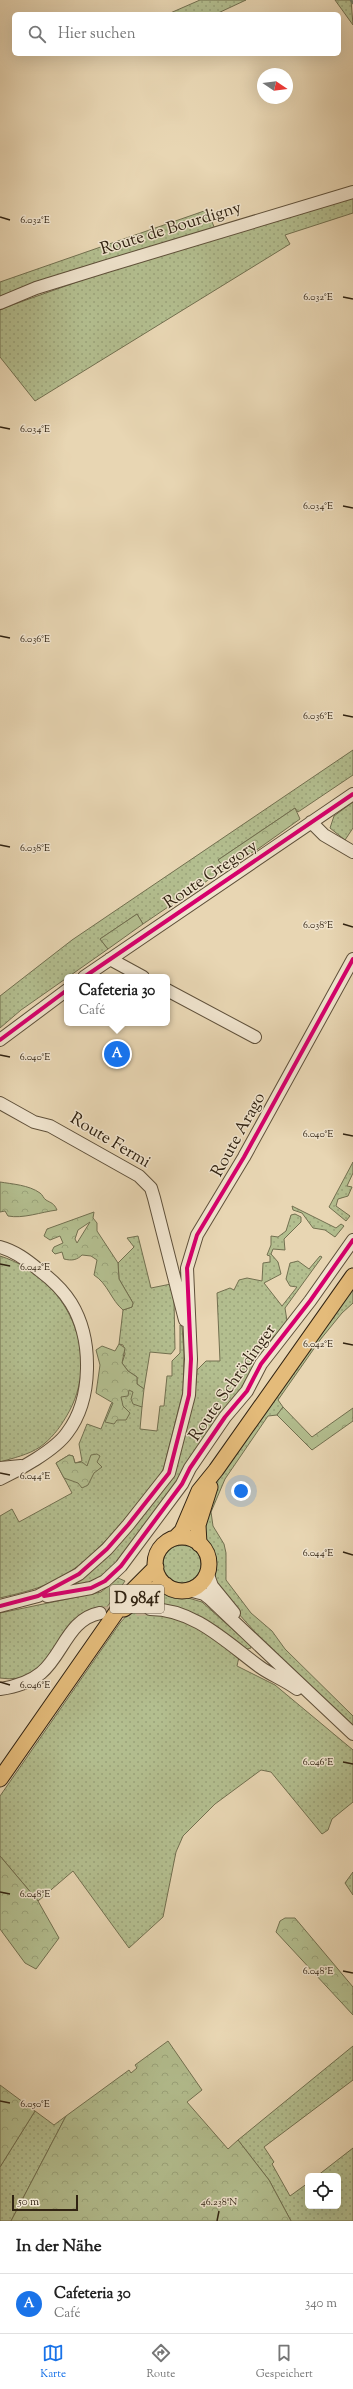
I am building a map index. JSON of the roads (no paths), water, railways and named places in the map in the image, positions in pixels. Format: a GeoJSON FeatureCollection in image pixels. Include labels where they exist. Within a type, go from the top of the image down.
{"type":"FeatureCollection","features":[{"type":"Feature","properties":{"kind":"main road"},"geometry":{"type":"LineString","coordinates":[[175,1538],[187,1538],[199,1544],[207,1554],[208,1572],[200,1583],[188,1590],[174,1590],[166,1585],[160,1578],[156,1567],[157,1554],[161,1547],[175,1538],[182,1531],[199,1491],[216,1470],[353,1276]]}},
{"type":"Feature","properties":{"kind":"main road"},"geometry":{"type":"LineString","coordinates":[[199,1544],[198,1525],[216,1470]]}},
{"type":"Feature","properties":{"kind":"main road","name":"D 984f"},"geometry":{"type":"LineString","coordinates":[[0,1779],[106,1616],[156,1567]]}},
{"type":"Feature","properties":{"kind":"main road","name":"D 984f"},"geometry":{"type":"LineString","coordinates":[[106,1616],[148,1591],[166,1585]]}},
{"type":"Feature","properties":{"kind":"street","name":"Route de Bourdigny"},"geometry":{"type":"LineString","coordinates":[[0,303],[36,288],[353,192]]}},
{"type":"Feature","properties":{"kind":"street","name":"Route Gregory"},"geometry":{"type":"LineString","coordinates":[[88,974],[353,794]]}},
{"type":"Feature","properties":{"kind":"street"},"geometry":{"type":"LineString","coordinates":[[311,822],[324,835],[353,852]]}},
{"type":"Feature","properties":{"kind":"street"},"geometry":{"type":"LineString","coordinates":[[110,959],[138,974]]}},
{"type":"Feature","properties":{"kind":"street","name":"Route Arago"},"geometry":{"type":"LineString","coordinates":[[189,1334],[188,1268],[197,1236],[244,1157],[353,959]]}},
{"type":"Feature","properties":{"kind":"street"},"geometry":{"type":"LineString","coordinates":[[0,1040],[64,992]]}},
{"type":"Feature","properties":{"kind":"street"},"geometry":{"type":"LineString","coordinates":[[170,992],[255,1036]]}},
{"type":"Feature","properties":{"kind":"street","name":"Route Fermi"},"geometry":{"type":"LineString","coordinates":[[0,1103],[34,1122],[50,1126],[146,1181],[154,1198],[189,1334]]}},
{"type":"Feature","properties":{"kind":"street","name":"Route Schrödinger"},"geometry":{"type":"LineString","coordinates":[[38,1596],[91,1588],[105,1582],[121,1566],[178,1490],[225,1416],[247,1391],[265,1358],[310,1301],[353,1240]]}},
{"type":"Feature","properties":{"kind":"street"},"geometry":{"type":"LineString","coordinates":[[0,1247],[25,1259],[61,1290],[77,1315],[86,1353],[83,1397],[68,1432],[47,1452],[0,1479]]}},
{"type":"Feature","properties":{"kind":"street"},"geometry":{"type":"LineString","coordinates":[[0,1606],[38,1596],[61,1586],[93,1562],[128,1525],[165,1480],[172,1464],[189,1395],[191,1359],[189,1334]]}},
{"type":"Feature","properties":{"kind":"street"},"geometry":{"type":"LineString","coordinates":[[0,1468],[23,1465]]}},
{"type":"Feature","properties":{"kind":"street"},"geometry":{"type":"LineString","coordinates":[[208,1572],[212,1586],[266,1651],[353,1734]]}},
{"type":"Feature","properties":{"kind":"street"},"geometry":{"type":"LineString","coordinates":[[188,1590],[204,1594],[255,1644],[266,1651]]}},
{"type":"Feature","properties":{"kind":"street"},"geometry":{"type":"LineString","coordinates":[[150,1609],[167,1610],[187,1616],[260,1667],[286,1681],[326,1708]]}},
{"type":"Feature","properties":{"kind":"street"},"geometry":{"type":"LineString","coordinates":[[0,1689],[20,1683],[41,1673],[82,1620],[106,1616]]}},
{"type":"Feature","properties":{"kind":"street"},"geometry":{"type":"LineString","coordinates":[[249,1658],[258,1658],[266,1651]]}},
{"type":"Feature","properties":{"kind":"street"},"geometry":{"type":"LineString","coordinates":[[0,1682],[20,1683]]}},
{"type":"Feature","properties":{"kind":"tunnel"},"geometry":{"type":"LineString","coordinates":[[100,1613],[150,1609]]}},
{"type":"Feature","properties":{"kind":"place","name":"Cafeteria 30"},"geometry":{"type":"Point","coordinates":[117,1054]}}]}
